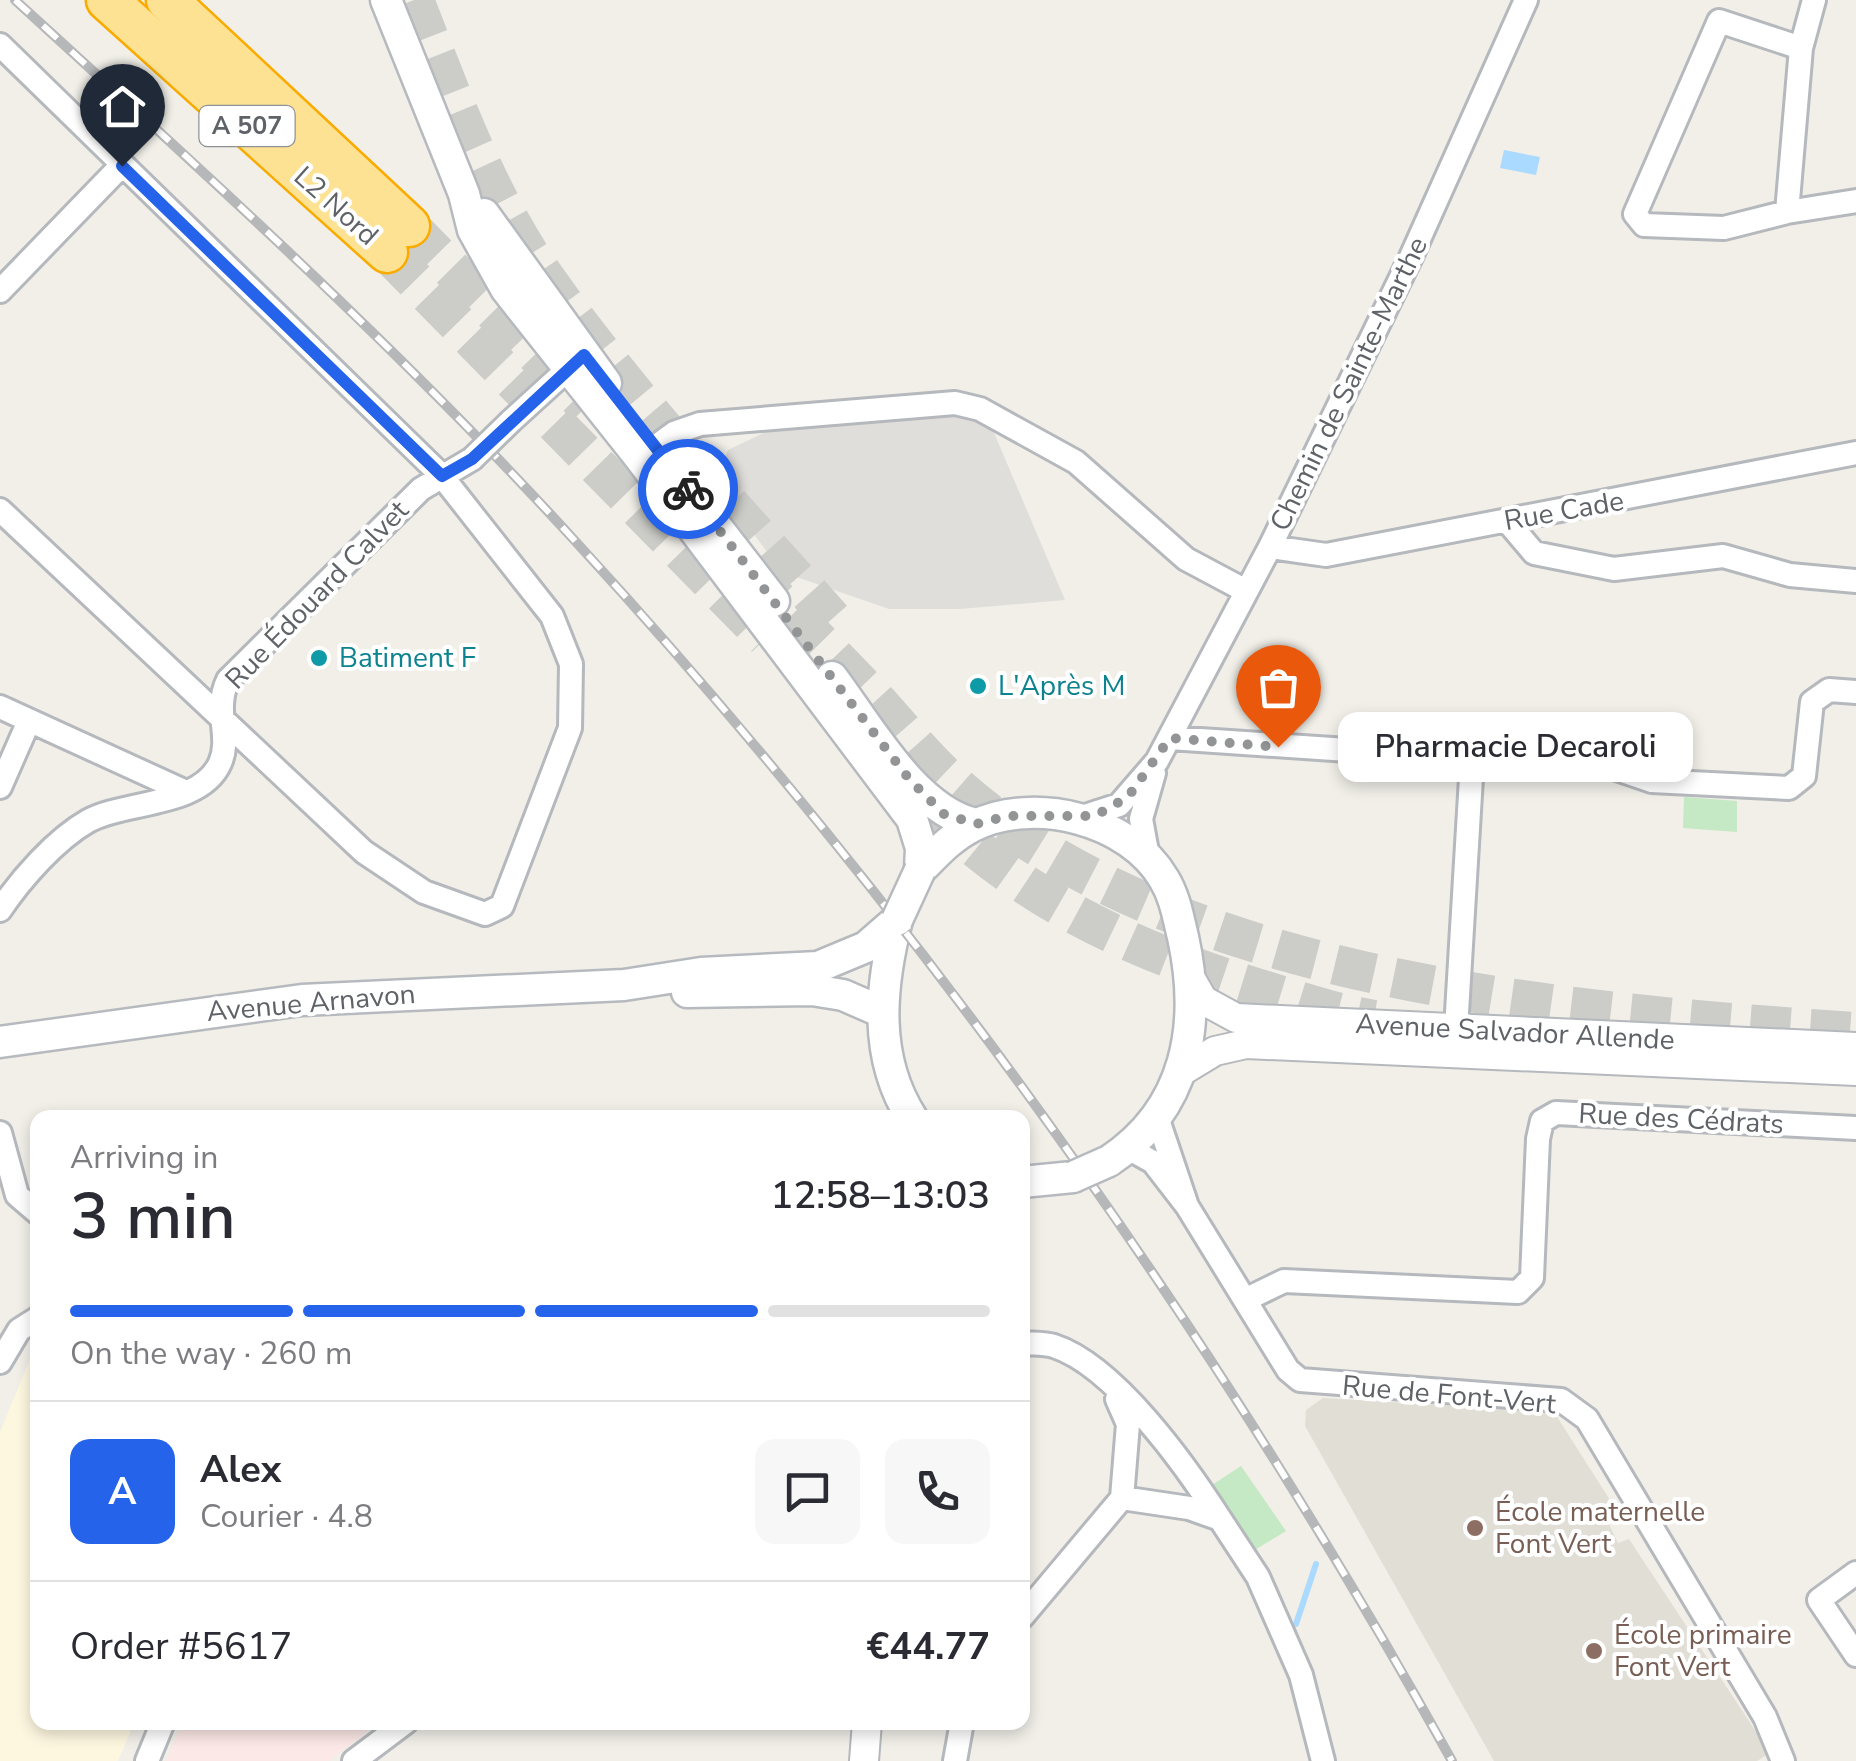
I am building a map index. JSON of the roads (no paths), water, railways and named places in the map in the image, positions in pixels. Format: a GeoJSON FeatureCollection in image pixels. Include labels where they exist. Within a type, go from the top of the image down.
{"type":"FeatureCollection","features":[{"type":"Feature","properties":{"kind":"highway","name":"L2 Nord"},"geometry":{"type":"LineString","coordinates":[[108,0],[398,239],[167,0]]}},
{"type":"Feature","properties":{"kind":"main road"},"geometry":{"type":"LineString","coordinates":[[386,0],[464,194],[473,230],[506,289],[576,362],[930,804],[959,820],[976,824]]}},
{"type":"Feature","properties":{"kind":"main road"},"geometry":{"type":"LineString","coordinates":[[647,452],[912,819],[921,848],[920,870]]}},
{"type":"Feature","properties":{"kind":"main road"},"geometry":{"type":"LineString","coordinates":[[920,870],[948,841],[976,824],[1008,816],[1078,818],[1114,832],[1148,857],[1176,904],[1190,980],[1189,1047],[1182,1071],[1157,1117],[1118,1155],[1073,1177],[1030,1184]]}},
{"type":"Feature","properties":{"kind":"main road","name":"Avenue Arnavon"},"geometry":{"type":"LineString","coordinates":[[0,1042],[302,1000],[624,985],[702,973],[818,967],[877,951],[897,920],[920,870]]}},
{"type":"Feature","properties":{"kind":"main road"},"geometry":{"type":"LineString","coordinates":[[877,951],[890,1078],[908,1110]]}},
{"type":"Feature","properties":{"kind":"main road","name":"Avenue Arnavon"},"geometry":{"type":"LineString","coordinates":[[624,985],[698,994],[812,990],[843,994],[882,1012]]}},
{"type":"Feature","properties":{"kind":"street","name":"Chemin de Sainte-Marthe"},"geometry":{"type":"LineString","coordinates":[[1078,818],[1120,805],[1157,761],[1170,738],[1270,546],[1411,257],[1526,0]]}},
{"type":"Feature","properties":{"kind":"street"},"geometry":{"type":"LineString","coordinates":[[1787,212],[1801,48],[1814,0]]}},
{"type":"Feature","properties":{"kind":"street"},"geometry":{"type":"LineString","coordinates":[[1801,48],[1719,21],[1635,214],[1644,226],[1724,228],[1787,212],[1856,201]]}},
{"type":"Feature","properties":{"kind":"street"},"geometry":{"type":"LineString","coordinates":[[0,45],[442,476],[537,592],[561,633],[571,664],[570,728],[502,906],[484,914],[424,892],[364,852],[0,510]]}},
{"type":"Feature","properties":{"kind":"street"},"geometry":{"type":"LineString","coordinates":[[0,292],[122,166]]}},
{"type":"Feature","properties":{"kind":"street","name":"Rue Édouard Calvet"},"geometry":{"type":"LineString","coordinates":[[0,910],[26,877],[87,822],[186,792],[212,775],[221,762],[224,742],[220,697],[228,680],[421,489],[472,459],[576,362]]}},
{"type":"Feature","properties":{"kind":"street"},"geometry":{"type":"LineString","coordinates":[[647,452],[674,432],[700,424],[955,403],[980,409],[1076,462],[1186,559],[1246,591]]}},
{"type":"Feature","properties":{"kind":"street","name":"Rue Cade"},"geometry":{"type":"LineString","coordinates":[[1270,546],[1326,556],[1856,453]]}},
{"type":"Feature","properties":{"kind":"street"},"geometry":{"type":"LineString","coordinates":[[1508,521],[1534,553],[1614,568],[1723,556],[1790,574],[1856,581]]}},
{"type":"Feature","properties":{"kind":"street"},"geometry":{"type":"LineString","coordinates":[[1170,738],[1614,768],[1652,781],[1790,788],[1804,776],[1812,702],[1829,690],[1856,692]]}},
{"type":"Feature","properties":{"kind":"street"},"geometry":{"type":"LineString","coordinates":[[0,707],[186,792]]}},
{"type":"Feature","properties":{"kind":"street"},"geometry":{"type":"LineString","coordinates":[[0,788],[30,721]]}},
{"type":"Feature","properties":{"kind":"street","name":"Chemin de Sainte-Marthe"},"geometry":{"type":"LineString","coordinates":[[1148,857],[1141,818],[1157,761]]}},
{"type":"Feature","properties":{"kind":"street"},"geometry":{"type":"LineString","coordinates":[[1456,1029],[1472,761]]}},
{"type":"Feature","properties":{"kind":"street","name":"Avenue Salvador Allende"},"geometry":{"type":"LineString","coordinates":[[1190,980],[1202,1000],[1236,1018],[1856,1047]]}},
{"type":"Feature","properties":{"kind":"street","name":"Avenue Salvador Allende"},"geometry":{"type":"LineString","coordinates":[[1182,1071],[1216,1051],[1246,1044],[1856,1071]]}},
{"type":"Feature","properties":{"kind":"street","name":"Rue des Cédrats"},"geometry":{"type":"LineString","coordinates":[[1245,1300],[1284,1281],[1518,1292],[1532,1278],[1538,1139],[1542,1121],[1556,1113],[1856,1128]]}},
{"type":"Feature","properties":{"kind":"street","name":"Rue de Font-Vert"},"geometry":{"type":"LineString","coordinates":[[1157,1117],[1187,1206]]}},
{"type":"Feature","properties":{"kind":"street"},"geometry":{"type":"LineString","coordinates":[[0,1133],[17,1195],[30,1207]]}},
{"type":"Feature","properties":{"kind":"street","name":"Rue de Font-Vert"},"geometry":{"type":"LineString","coordinates":[[1118,1155],[1153,1162],[1187,1206],[1288,1370],[1308,1383],[1561,1400],[1587,1419],[1765,1717],[1783,1761]]}},
{"type":"Feature","properties":{"kind":"street"},"geometry":{"type":"LineString","coordinates":[[0,1362],[19,1330],[30,1323]]}},
{"type":"Feature","properties":{"kind":"street"},"geometry":{"type":"LineString","coordinates":[[1030,1344],[1053,1346],[1088,1365],[1176,1451],[1258,1576],[1301,1675],[1323,1761]]}},
{"type":"Feature","properties":{"kind":"street"},"geometry":{"type":"LineString","coordinates":[[1030,1607],[1122,1498],[1128,1424],[1112,1387]]}},
{"type":"Feature","properties":{"kind":"street"},"geometry":{"type":"LineString","coordinates":[[1122,1498],[1189,1508],[1220,1519]]}},
{"type":"Feature","properties":{"kind":"street"},"geometry":{"type":"LineString","coordinates":[[1856,1573],[1819,1600],[1856,1655]]}},
{"type":"Feature","properties":{"kind":"street"},"geometry":{"type":"LineString","coordinates":[[148,1761],[160,1730]]}},
{"type":"Feature","properties":{"kind":"street"},"geometry":{"type":"LineString","coordinates":[[354,1761],[395,1730]]}},
{"type":"Feature","properties":{"kind":"street"},"geometry":{"type":"LineString","coordinates":[[864,1761],[866,1730]]}},
{"type":"Feature","properties":{"kind":"street"},"geometry":{"type":"LineString","coordinates":[[955,1761],[961,1730]]}},
{"type":"Feature","properties":{"kind":"water"},"geometry":{"type":"Polygon","coordinates":[[[1504,150],[1540,157],[1536,175],[1500,168],[1504,150]]]}},
{"type":"Feature","properties":{"kind":"waterway"},"geometry":{"type":"LineString","coordinates":[[1296,1624],[1316,1564]]}},
{"type":"Feature","properties":{"kind":"tunnel"},"geometry":{"type":"LineString","coordinates":[[414,0],[489,181],[548,282],[650,412],[832,619]]}},
{"type":"Feature","properties":{"kind":"tunnel"},"geometry":{"type":"LineString","coordinates":[[409,226],[587,406]]}},
{"type":"Feature","properties":{"kind":"tunnel"},"geometry":{"type":"LineString","coordinates":[[387,252],[766,638]]}},
{"type":"Feature","properties":{"kind":"tunnel"},"geometry":{"type":"LineString","coordinates":[[750,572],[954,784],[1044,851],[1148,904],[1261,944],[1381,975],[1627,1013],[1856,1032]]}},
{"type":"Feature","properties":{"kind":"tunnel"},"geometry":{"type":"LineString","coordinates":[[932,808],[967,841],[1044,897],[1128,941],[1217,975],[1374,1020]]}},
{"type":"Feature","properties":{"kind":"railway"},"geometry":{"type":"LineString","coordinates":[[15,0],[302,265],[442,401],[576,542],[822,827],[1050,1126],[1157,1280],[1260,1437],[1452,1761]]}},
{"type":"Feature","properties":{"kind":"place","name":"Batiment F"},"geometry":{"type":"Point","coordinates":[319,658]}},
{"type":"Feature","properties":{"kind":"place","name":"L'Après M"},"geometry":{"type":"Point","coordinates":[978,686]}},
{"type":"Feature","properties":{"kind":"place","name":"Pharmacie Decaroli"},"geometry":{"type":"Point","coordinates":[1278,747]}},
{"type":"Feature","properties":{"kind":"place","name":"École maternelle Font Vert"},"geometry":{"type":"Point","coordinates":[1475,1528]}},
{"type":"Feature","properties":{"kind":"place","name":"École primaire Font Vert"},"geometry":{"type":"Point","coordinates":[1594,1651]}}]}
